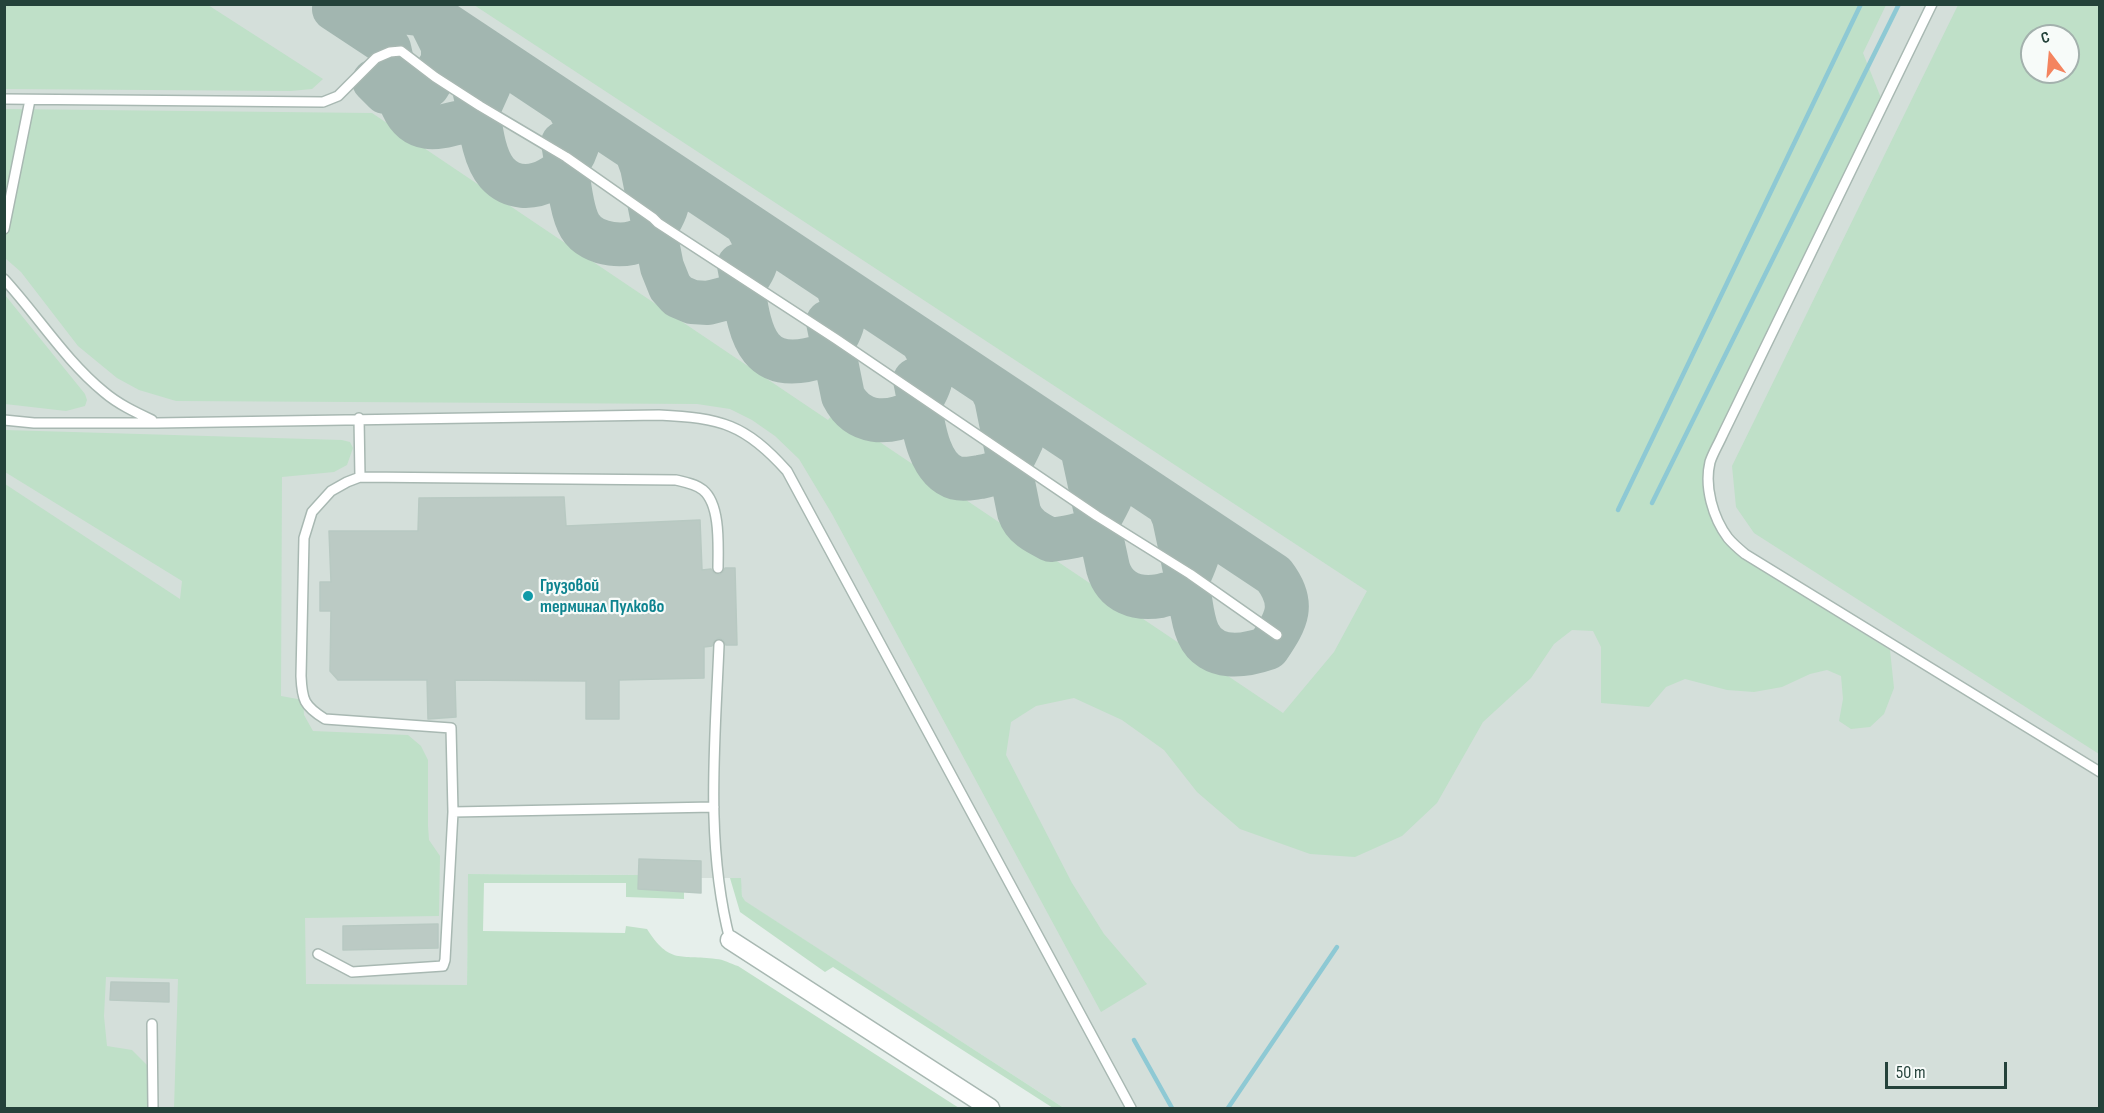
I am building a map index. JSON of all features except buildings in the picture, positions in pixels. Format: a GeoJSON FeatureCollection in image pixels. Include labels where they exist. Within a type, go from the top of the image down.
{"type":"FeatureCollection","features":[{"type":"Feature","properties":{"kind":"street"},"geometry":{"type":"LineString","coordinates":[[730,940],[990,1108]]}},
{"type":"Feature","properties":{"kind":"lane"},"geometry":{"type":"LineString","coordinates":[[1932,4],[1710,463],[1709,485],[1712,504],[1719,523],[1729,539],[1745,554],[2100,772]]}},
{"type":"Feature","properties":{"kind":"lane"},"geometry":{"type":"LineString","coordinates":[[4,99],[323,102],[338,96],[376,58],[390,52],[401,51],[480,106],[566,157],[658,223],[836,339],[1097,516],[1190,574],[1277,635]]}},
{"type":"Feature","properties":{"kind":"lane"},"geometry":{"type":"LineString","coordinates":[[4,229],[30,100]]}},
{"type":"Feature","properties":{"kind":"lane"},"geometry":{"type":"LineString","coordinates":[[4,279],[69,358],[104,392],[130,410],[157,423]]}},
{"type":"Feature","properties":{"kind":"lane"},"geometry":{"type":"LineString","coordinates":[[4,420],[34,423],[157,423],[659,415],[690,416],[723,423],[747,433],[767,449],[787,471],[1131,1108]]}},
{"type":"Feature","properties":{"kind":"lane"},"geometry":{"type":"LineString","coordinates":[[359,418],[360,477]]}},
{"type":"Feature","properties":{"kind":"lane"},"geometry":{"type":"LineString","coordinates":[[318,954],[352,972],[443,966],[453,812],[451,728],[325,719],[311,710],[302,697],[304,538],[312,512],[331,491],[360,477],[676,480],[689,482],[704,490],[714,508],[718,568]]}},
{"type":"Feature","properties":{"kind":"lane"},"geometry":{"type":"LineString","coordinates":[[719,645],[714,731],[714,807],[721,903],[730,940]]}},
{"type":"Feature","properties":{"kind":"lane"},"geometry":{"type":"LineString","coordinates":[[453,812],[714,807]]}},
{"type":"Feature","properties":{"kind":"lane"},"geometry":{"type":"LineString","coordinates":[[152,1024],[153,1108]]}},
{"type":"Feature","properties":{"kind":"shaded area"},"geometry":{"type":"Polygon","coordinates":[[[5,5],[2099,5],[2099,1108],[1064,1108],[744,901],[740,878],[701,878],[700,861],[639,859],[638,875],[469,874],[467,985],[910,1108],[5,1108],[5,5]]]}},
{"type":"Feature","properties":{"kind":"green space"},"geometry":{"type":"Polygon","coordinates":[[[5,4],[208,5],[323,79],[312,89],[291,91],[5,89],[5,4]]]}},
{"type":"Feature","properties":{"kind":"green space"},"geometry":{"type":"Polygon","coordinates":[[[474,5],[1886,5],[1863,53],[1881,98],[1705,466],[1712,520],[1740,557],[1890,650],[1894,688],[1884,714],[1870,727],[1851,729],[1839,721],[1843,699],[1841,676],[1827,670],[1810,674],[1782,687],[1754,692],[1727,690],[1685,679],[1666,687],[1649,707],[1601,703],[1601,647],[1593,631],[1572,630],[1554,644],[1531,678],[1483,722],[1437,803],[1402,836],[1355,857],[1310,854],[1240,829],[1197,792],[1164,750],[1122,720],[1074,698],[1036,706],[1011,722],[1006,755],[1072,883],[1104,934],[1147,984],[1101,1012],[832,514],[799,459],[775,436],[752,420],[730,409],[697,404],[176,401],[139,390],[117,378],[78,346],[21,272],[5,258],[5,109],[372,113],[828,420],[835,412],[1283,713],[1334,652],[1367,591],[474,5]]]}},
{"type":"Feature","properties":{"kind":"green space"},"geometry":{"type":"Polygon","coordinates":[[[1958,5],[2099,5],[2099,754],[1754,533],[1736,507],[1732,466],[1958,5]]]}},
{"type":"Feature","properties":{"kind":"green space"},"geometry":{"type":"Polygon","coordinates":[[[5,295],[85,394],[87,400],[85,406],[66,411],[5,404],[5,295]]]}},
{"type":"Feature","properties":{"kind":"green space"},"geometry":{"type":"Polygon","coordinates":[[[5,430],[350,442],[353,448],[347,465],[334,472],[282,477],[281,696],[303,700],[304,715],[313,731],[408,735],[421,746],[428,760],[429,840],[440,856],[439,916],[305,918],[306,984],[467,985],[468,874],[638,875],[684,891],[684,899],[626,897],[626,883],[484,883],[483,931],[625,933],[626,926],[647,929],[669,953],[684,957],[719,959],[738,966],[959,1108],[174,1108],[178,979],[106,977],[104,1016],[107,1046],[132,1050],[148,1066],[148,1108],[5,1108],[5,484],[180,599],[182,581],[5,472],[5,430]]]}},
{"type":"Feature","properties":{"kind":"green space"},"geometry":{"type":"Polygon","coordinates":[[[730,878],[741,878],[742,896],[745,901],[1064,1108],[1053,1108],[833,967],[825,972],[740,912],[730,878]]]}},
{"type":"Feature","properties":{"kind":"waterway"},"geometry":{"type":"LineString","coordinates":[[1618,510],[1861,4]]}},
{"type":"Feature","properties":{"kind":"waterway"},"geometry":{"type":"LineString","coordinates":[[1652,503],[1899,4]]}},
{"type":"Feature","properties":{"kind":"waterway"},"geometry":{"type":"LineString","coordinates":[[1228,1108],[1337,947]]}},
{"type":"Feature","properties":{"kind":"waterway"},"geometry":{"type":"LineString","coordinates":[[1134,1040],[1172,1108]]}},
{"type":"Feature","properties":{"kind":"taxiway"},"geometry":{"type":"LineString","coordinates":[[334,4],[418,14],[441,21],[1274,575],[1281,585],[1287,603],[1284,620],[1268,648],[1249,653],[1229,654],[1211,649],[1204,642],[1194,622],[1174,518],[1169,506]]}},
{"type":"Feature","properties":{"kind":"taxiway"},"geometry":{"type":"LineString","coordinates":[[334,9],[384,42],[389,48],[398,95],[409,116],[417,123],[432,127],[470,120],[480,106],[489,86]]}},
{"type":"Feature","properties":{"kind":"taxiway"},"geometry":{"type":"LineString","coordinates":[[374,81],[385,92],[401,95],[428,86],[443,61],[443,46],[433,26]]}},
{"type":"Feature","properties":{"kind":"taxiway"},"geometry":{"type":"LineString","coordinates":[[460,35],[488,157],[497,173],[509,182],[522,186],[536,185],[549,180],[570,160],[577,147],[579,133],[577,123],[569,108]]}},
{"type":"Feature","properties":{"kind":"taxiway"},"geometry":{"type":"LineString","coordinates":[[563,143],[576,218],[580,226],[593,238],[611,244],[631,243],[639,240],[647,236],[656,226],[667,205]]}},
{"type":"Feature","properties":{"kind":"taxiway"},"geometry":{"type":"LineString","coordinates":[[637,153],[642,167],[662,267],[670,287],[678,296],[692,302],[708,303],[735,296],[756,263],[756,246],[747,226]]}},
{"type":"Feature","properties":{"kind":"taxiway"},"geometry":{"type":"LineString","coordinates":[[739,265],[750,325],[757,341],[766,353],[780,360],[799,361],[825,355],[843,322],[843,306],[837,286]]}},
{"type":"Feature","properties":{"kind":"taxiway"},"geometry":{"type":"LineString","coordinates":[[828,322],[843,396],[857,413],[874,420],[894,419],[914,412],[925,395],[932,371],[931,362],[923,343]]}},
{"type":"Feature","properties":{"kind":"taxiway"},"geometry":{"type":"LineString","coordinates":[[915,380],[930,450],[945,472],[962,479],[996,472],[1007,466],[1022,440]]}},
{"type":"Feature","properties":{"kind":"taxiway"},"geometry":{"type":"LineString","coordinates":[[991,388],[996,398],[1019,512],[1028,526],[1051,540],[1081,534],[1094,526],[1110,499]]}},
{"type":"Feature","properties":{"kind":"taxiway"},"geometry":{"type":"LineString","coordinates":[[1082,448],[1108,568],[1111,577],[1121,589],[1143,597],[1160,596],[1176,591],[1187,579],[1197,557]]}},
{"type":"Feature","properties":{"kind":"place","name":"Грузовой терминал Пулково"},"geometry":{"type":"Point","coordinates":[528,596]}}]}
